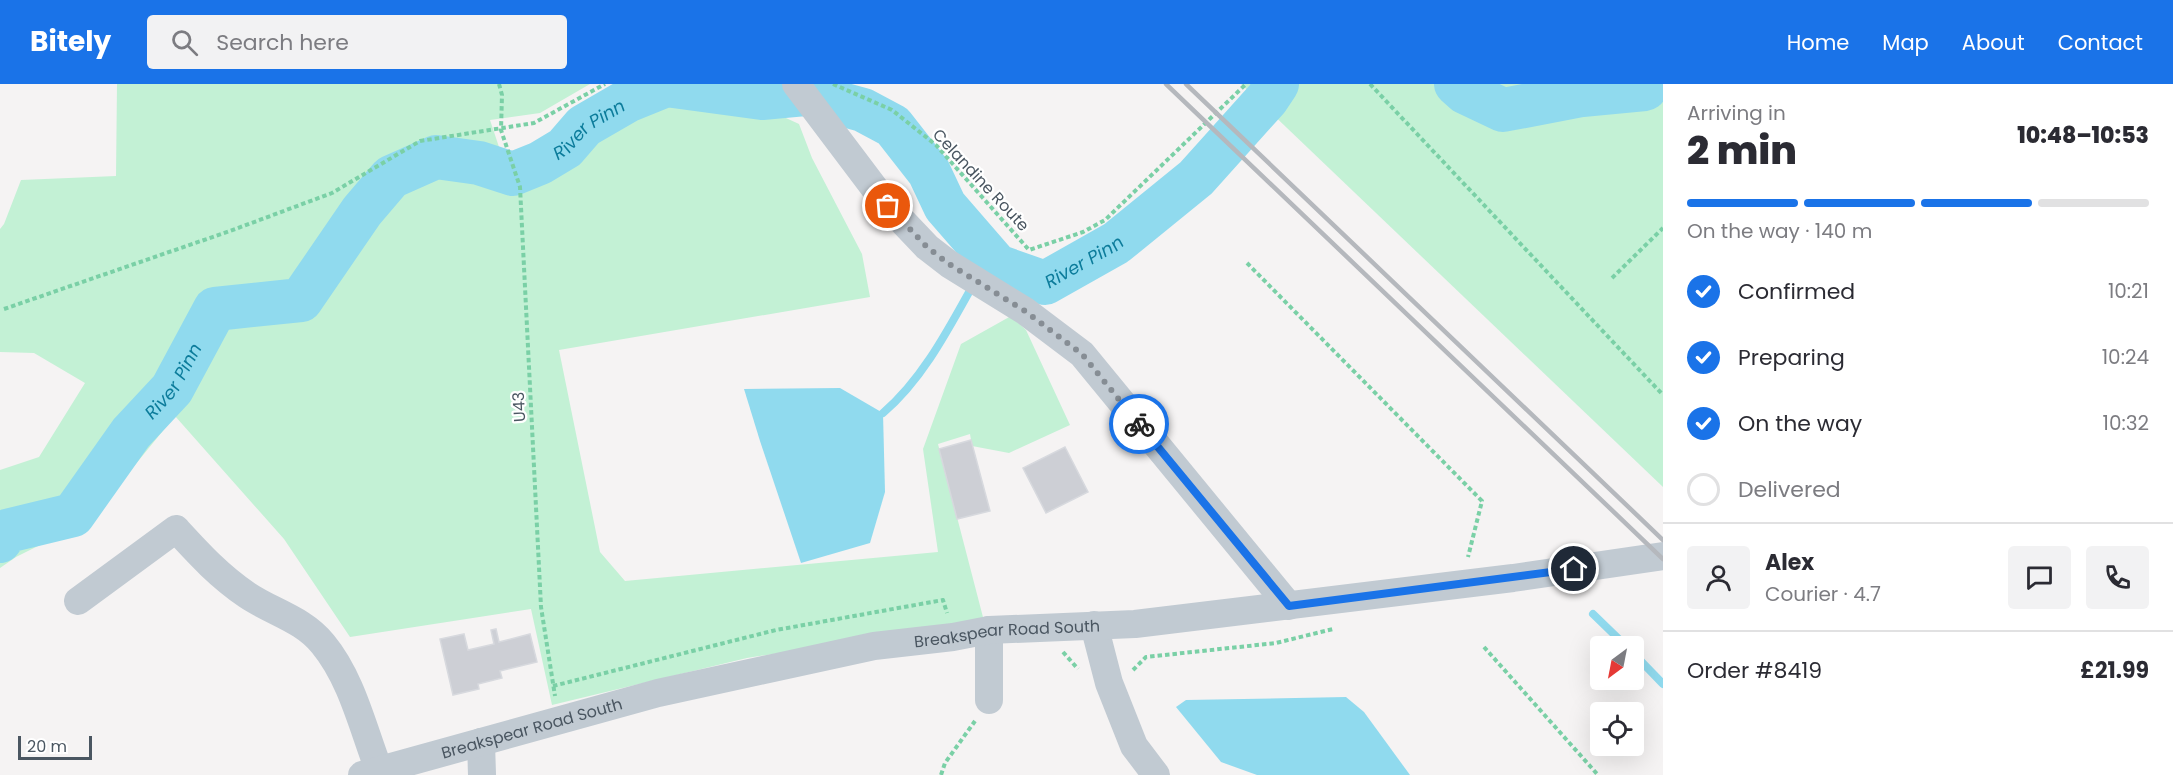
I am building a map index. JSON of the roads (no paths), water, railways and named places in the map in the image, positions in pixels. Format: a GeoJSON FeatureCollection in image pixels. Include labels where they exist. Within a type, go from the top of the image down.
{"type":"FeatureCollection","features":[{"type":"Feature","properties":{"kind":"street"},"geometry":{"type":"LineString","coordinates":[[799,87],[888,206],[927,247],[949,264],[1025,311],[1082,354],[1289,606]]}},
{"type":"Feature","properties":{"kind":"street"},"geometry":{"type":"LineString","coordinates":[[78,601],[176,529],[222,578],[250,597],[291,616],[322,642],[348,686],[370,773]]}},
{"type":"Feature","properties":{"kind":"street","name":"Breakspear Road South"},"geometry":{"type":"LineString","coordinates":[[370,773],[658,693],[874,646],[953,637],[989,630],[1134,624],[1462,584],[1663,556]]}},
{"type":"Feature","properties":{"kind":"street"},"geometry":{"type":"LineString","coordinates":[[1094,625],[1109,683],[1134,746],[1155,775]]}},
{"type":"Feature","properties":{"kind":"street"},"geometry":{"type":"LineString","coordinates":[[989,630],[989,700]]}},
{"type":"Feature","properties":{"kind":"street"},"geometry":{"type":"LineString","coordinates":[[481,742],[482,775]]}},
{"type":"Feature","properties":{"kind":"water"},"geometry":{"type":"Polygon","coordinates":[[[840,388],[883,413],[885,492],[870,543],[801,563],[744,389],[840,388]]]}},
{"type":"Feature","properties":{"kind":"water"},"geometry":{"type":"Polygon","coordinates":[[[1346,697],[1364,712],[1410,775],[1257,775],[1221,762],[1176,707],[1186,700],[1346,697]]]}},
{"type":"Feature","properties":{"kind":"waterway","name":"River Pinn"},"geometry":{"type":"LineString","coordinates":[[0,541],[7,531],[73,515],[131,433],[172,389],[215,309],[301,300],[362,211],[391,177],[436,157],[479,163],[513,174],[540,163],[565,148],[584,126],[629,100],[666,85],[762,98],[805,94],[863,110],[893,126],[929,172],[945,206],[997,266],[1045,283],[1116,243],[1196,178],[1267,99],[1277,84]]}},
{"type":"Feature","properties":{"kind":"waterway","name":"River Pinn"},"geometry":{"type":"LineString","coordinates":[[1456,84],[1465,92],[1503,110],[1582,95],[1645,89],[1647,84]]}},
{"type":"Feature","properties":{"kind":"waterway"},"geometry":{"type":"LineString","coordinates":[[979,275],[997,266]]}},
{"type":"Feature","properties":{"kind":"waterway"},"geometry":{"type":"LineString","coordinates":[[883,413],[922,370],[944,337],[973,285]]}},
{"type":"Feature","properties":{"kind":"waterway"},"geometry":{"type":"LineString","coordinates":[[1593,614],[1616,636]]}},
{"type":"Feature","properties":{"kind":"waterway"},"geometry":{"type":"LineString","coordinates":[[1644,664],[1663,684]]}},
{"type":"Feature","properties":{"kind":"railway"},"geometry":{"type":"LineString","coordinates":[[1166,84],[1663,559]]}},
{"type":"Feature","properties":{"kind":"railway"},"geometry":{"type":"LineString","coordinates":[[1186,84],[1663,540]]}}]}
